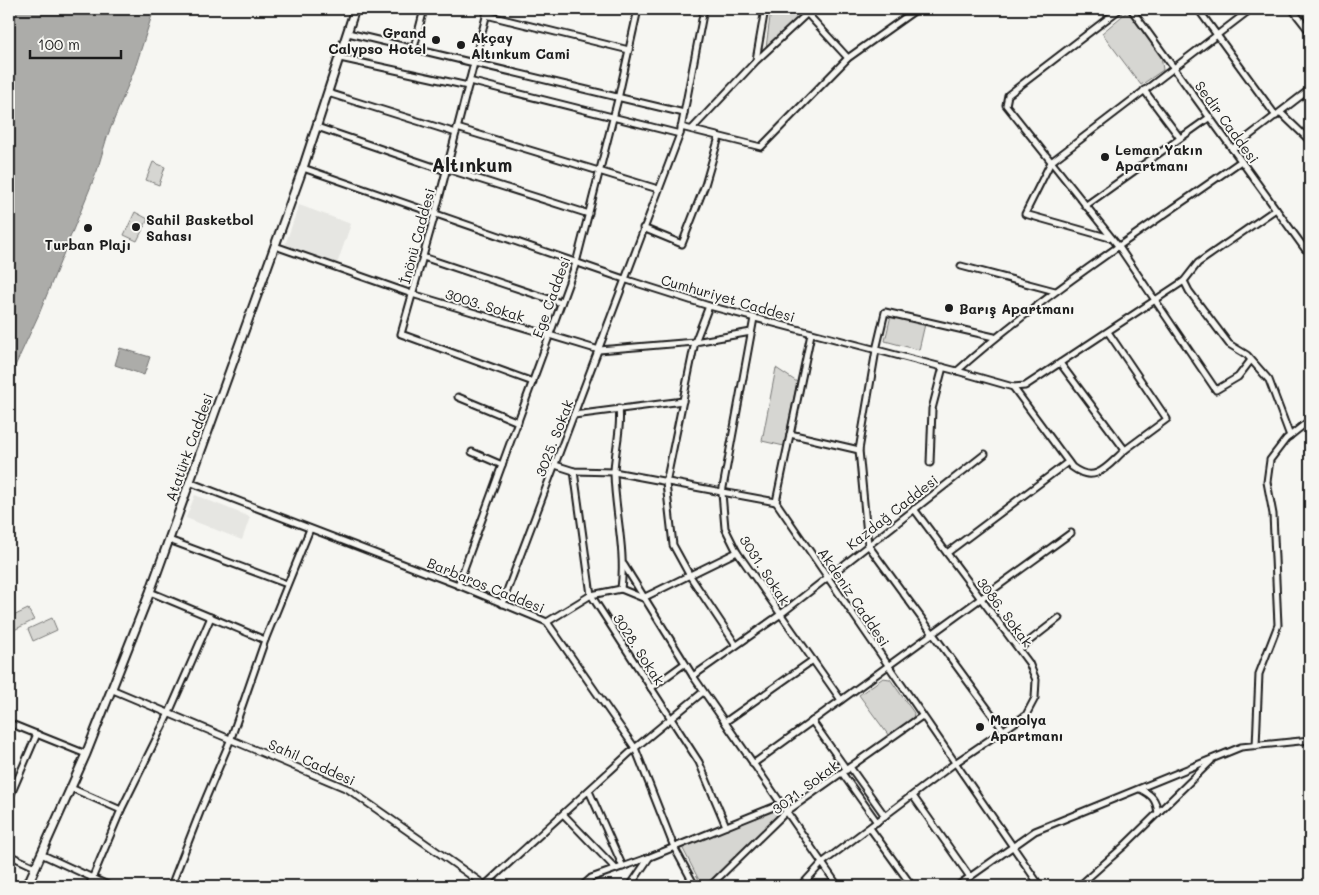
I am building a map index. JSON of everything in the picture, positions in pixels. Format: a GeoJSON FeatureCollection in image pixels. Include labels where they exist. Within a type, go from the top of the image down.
{"type":"FeatureCollection","features":[{"type":"Feature","properties":{"kind":"main road","name":"Atatürk Caddesi"},"geometry":{"type":"LineString","coordinates":[[26,886],[86,754],[150,592],[303,168],[355,9]]}},
{"type":"Feature","properties":{"kind":"street"},"geometry":{"type":"LineString","coordinates":[[414,48],[424,9]]}},
{"type":"Feature","properties":{"kind":"street","name":"İnönü Caddesi"},"geometry":{"type":"LineString","coordinates":[[488,9],[435,214],[401,334],[533,382]]}},
{"type":"Feature","properties":{"kind":"street","name":"Ege Caddesi"},"geometry":{"type":"LineString","coordinates":[[458,585],[576,263],[618,99],[638,9]]}},
{"type":"Feature","properties":{"kind":"street","name":"3025. Sokak"},"geometry":{"type":"LineString","coordinates":[[502,604],[680,134],[704,9]]}},
{"type":"Feature","properties":{"kind":"street"},"geometry":{"type":"LineString","coordinates":[[756,61],[765,9]]}},
{"type":"Feature","properties":{"kind":"street"},"geometry":{"type":"LineString","coordinates":[[681,127],[761,147],[848,58],[917,9]]}},
{"type":"Feature","properties":{"kind":"street"},"geometry":{"type":"LineString","coordinates":[[1120,9],[1008,96],[1006,105],[1119,247],[1216,390],[1238,377],[1251,360]]}},
{"type":"Feature","properties":{"kind":"street","name":"Sedir Caddesi"},"geometry":{"type":"LineString","coordinates":[[1131,9],[1305,248]]}},
{"type":"Feature","properties":{"kind":"street"},"geometry":{"type":"LineString","coordinates":[[1198,9],[1276,116]]}},
{"type":"Feature","properties":{"kind":"street"},"geometry":{"type":"LineString","coordinates":[[1110,238],[1025,214],[1051,162],[1251,9]]}},
{"type":"Feature","properties":{"kind":"street"},"geometry":{"type":"LineString","coordinates":[[1292,9],[1310,32]]}},
{"type":"Feature","properties":{"kind":"street"},"geometry":{"type":"LineString","coordinates":[[692,129],[807,10],[848,58]]}},
{"type":"Feature","properties":{"kind":"street"},"geometry":{"type":"LineString","coordinates":[[486,15],[629,50]]}},
{"type":"Feature","properties":{"kind":"street"},"geometry":{"type":"LineString","coordinates":[[348,33],[474,62],[618,99],[684,113]]}},
{"type":"Feature","properties":{"kind":"street"},"geometry":{"type":"LineString","coordinates":[[340,58],[469,84],[680,134]]}},
{"type":"Feature","properties":{"kind":"street"},"geometry":{"type":"LineString","coordinates":[[1232,149],[1310,89]]}},
{"type":"Feature","properties":{"kind":"street"},"geometry":{"type":"LineString","coordinates":[[1144,90],[1180,138]]}},
{"type":"Feature","properties":{"kind":"street"},"geometry":{"type":"LineString","coordinates":[[328,93],[599,170],[658,189]]}},
{"type":"Feature","properties":{"kind":"street"},"geometry":{"type":"LineString","coordinates":[[1281,113],[1310,141]]}},
{"type":"Feature","properties":{"kind":"street"},"geometry":{"type":"LineString","coordinates":[[1085,206],[1210,117]]}},
{"type":"Feature","properties":{"kind":"street"},"geometry":{"type":"LineString","coordinates":[[317,127],[446,170],[589,214]]}},
{"type":"Feature","properties":{"kind":"street"},"geometry":{"type":"LineString","coordinates":[[643,228],[682,244],[705,185],[718,137]]}},
{"type":"Feature","properties":{"kind":"street"},"geometry":{"type":"LineString","coordinates":[[957,371],[994,338],[1055,291],[1241,161]]}},
{"type":"Feature","properties":{"kind":"street","name":"Cumhuriyet Caddesi"},"geometry":{"type":"LineString","coordinates":[[303,168],[576,263],[709,306],[1013,387]]}},
{"type":"Feature","properties":{"kind":"street"},"geometry":{"type":"LineString","coordinates":[[1013,387],[1025,386],[1184,281],[1198,263],[1276,209]]}},
{"type":"Feature","properties":{"kind":"street","name":"3003. Sokak"},"geometry":{"type":"LineString","coordinates":[[275,246],[412,294],[549,337],[599,350],[695,342],[751,332]]}},
{"type":"Feature","properties":{"kind":"street"},"geometry":{"type":"LineString","coordinates":[[423,257],[561,303]]}},
{"type":"Feature","properties":{"kind":"street"},"geometry":{"type":"LineString","coordinates":[[961,266],[1055,291]]}},
{"type":"Feature","properties":{"kind":"street"},"geometry":{"type":"LineString","coordinates":[[1184,281],[1189,291],[1229,344],[1251,360],[1269,380],[1290,436]]}},
{"type":"Feature","properties":{"kind":"street"},"geometry":{"type":"LineString","coordinates":[[709,306],[695,342],[666,482],[673,545],[690,576],[736,646]]}},
{"type":"Feature","properties":{"kind":"street"},"geometry":{"type":"LineString","coordinates":[[994,338],[885,312],[876,350],[859,450],[868,545],[1004,731]]}},
{"type":"Feature","properties":{"kind":"street","name":"3031. Sokak"},"geometry":{"type":"LineString","coordinates":[[754,318],[722,493],[725,528],[737,552],[841,700]]}},
{"type":"Feature","properties":{"kind":"street"},"geometry":{"type":"LineString","coordinates":[[1013,387],[1068,462],[1081,474],[1092,476],[1101,472],[1125,450],[1167,419],[1108,332]]}},
{"type":"Feature","properties":{"kind":"street"},"geometry":{"type":"LineString","coordinates":[[555,465],[574,471],[614,472],[776,502],[811,334]]}},
{"type":"Feature","properties":{"kind":"street"},"geometry":{"type":"LineString","coordinates":[[1060,363],[1125,450]]}},
{"type":"Feature","properties":{"kind":"street"},"geometry":{"type":"LineString","coordinates":[[930,463],[932,409],[943,367]]}},
{"type":"Feature","properties":{"kind":"street"},"geometry":{"type":"LineString","coordinates":[[458,397],[518,422]]}},
{"type":"Feature","properties":{"kind":"street"},"geometry":{"type":"LineString","coordinates":[[574,415],[683,400]]}},
{"type":"Feature","properties":{"kind":"street"},"geometry":{"type":"LineString","coordinates":[[619,408],[621,426],[614,472],[624,565],[621,589]]}},
{"type":"Feature","properties":{"kind":"street"},"geometry":{"type":"LineString","coordinates":[[1256,746],[1259,674],[1278,625],[1273,514],[1267,482],[1270,460],[1290,436],[1310,420]]}},
{"type":"Feature","properties":{"kind":"street"},"geometry":{"type":"LineString","coordinates":[[790,434],[859,450]]}},
{"type":"Feature","properties":{"kind":"street"},"geometry":{"type":"LineString","coordinates":[[472,452],[502,465]]}},
{"type":"Feature","properties":{"kind":"street","name":"Kazdağ Caddesi"},"geometry":{"type":"LineString","coordinates":[[693,676],[781,614],[985,454]]}},
{"type":"Feature","properties":{"kind":"street"},"geometry":{"type":"LineString","coordinates":[[947,553],[1068,462]]}},
{"type":"Feature","properties":{"kind":"street","name":"3028. Sokak"},"geometry":{"type":"LineString","coordinates":[[574,471],[591,595],[699,762],[726,826]]}},
{"type":"Feature","properties":{"kind":"street","name":"Barbaros Caddesi"},"geometry":{"type":"LineString","coordinates":[[189,482],[458,585],[547,622],[635,748],[674,847],[695,886]]}},
{"type":"Feature","properties":{"kind":"street","name":"Akdeniz Caddesi"},"geometry":{"type":"LineString","coordinates":[[776,502],[1040,886]]}},
{"type":"Feature","properties":{"kind":"street","name":"3086. Sokak"},"geometry":{"type":"LineString","coordinates":[[800,886],[822,863],[955,763],[1026,715],[1035,698],[1036,680],[1029,663],[914,509]]}},
{"type":"Feature","properties":{"kind":"street"},"geometry":{"type":"LineString","coordinates":[[171,886],[230,741],[265,640],[310,528]]}},
{"type":"Feature","properties":{"kind":"street"},"geometry":{"type":"LineString","coordinates":[[753,764],[1071,533]]}},
{"type":"Feature","properties":{"kind":"street"},"geometry":{"type":"LineString","coordinates":[[169,540],[287,584]]}},
{"type":"Feature","properties":{"kind":"street"},"geometry":{"type":"LineString","coordinates":[[547,622],[591,595],[621,589],[643,598],[737,552]]}},
{"type":"Feature","properties":{"kind":"street"},"geometry":{"type":"LineString","coordinates":[[624,565],[684,664],[838,886]]}},
{"type":"Feature","properties":{"kind":"street"},"geometry":{"type":"LineString","coordinates":[[150,592],[265,640]]}},
{"type":"Feature","properties":{"kind":"street"},"geometry":{"type":"LineString","coordinates":[[89,886],[121,810],[169,714],[210,617]]}},
{"type":"Feature","properties":{"kind":"street"},"geometry":{"type":"LineString","coordinates":[[1019,649],[1059,618]]}},
{"type":"Feature","properties":{"kind":"street"},"geometry":{"type":"LineString","coordinates":[[724,722],[813,660]]}},
{"type":"Feature","properties":{"kind":"street"},"geometry":{"type":"LineString","coordinates":[[651,688],[684,664]]}},
{"type":"Feature","properties":{"kind":"street","name":"Sahil Caddesi"},"geometry":{"type":"LineString","coordinates":[[111,689],[230,741],[348,789],[485,886]]}},
{"type":"Feature","properties":{"kind":"street"},"geometry":{"type":"LineString","coordinates":[[485,886],[635,748],[670,717],[703,692]]}},
{"type":"Feature","properties":{"kind":"street","name":"3071. Sokak"},"geometry":{"type":"LineString","coordinates":[[710,886],[786,812],[922,716]]}},
{"type":"Feature","properties":{"kind":"street"},"geometry":{"type":"LineString","coordinates":[[812,721],[846,770],[877,822]]}},
{"type":"Feature","properties":{"kind":"street"},"geometry":{"type":"LineString","coordinates":[[9,723],[86,754]]}},
{"type":"Feature","properties":{"kind":"street"},"geometry":{"type":"LineString","coordinates":[[9,799],[38,734]]}},
{"type":"Feature","properties":{"kind":"street"},"geometry":{"type":"LineString","coordinates":[[957,886],[1035,831],[1241,747],[1310,740]]}},
{"type":"Feature","properties":{"kind":"street"},"geometry":{"type":"LineString","coordinates":[[1079,886],[1213,759]]}},
{"type":"Feature","properties":{"kind":"street"},"geometry":{"type":"LineString","coordinates":[[846,770],[885,816]]}},
{"type":"Feature","properties":{"kind":"street"},"geometry":{"type":"LineString","coordinates":[[71,788],[121,810]]}},
{"type":"Feature","properties":{"kind":"street"},"geometry":{"type":"LineString","coordinates":[[1140,788],[1151,794],[1156,801],[1158,813]]}},
{"type":"Feature","properties":{"kind":"street"},"geometry":{"type":"LineString","coordinates":[[588,791],[624,866]]}},
{"type":"Feature","properties":{"kind":"street"},"geometry":{"type":"LineString","coordinates":[[912,796],[970,877]]}},
{"type":"Feature","properties":{"kind":"street"},"geometry":{"type":"LineString","coordinates":[[582,886],[591,878],[650,857],[781,804]]}},
{"type":"Feature","properties":{"kind":"street"},"geometry":{"type":"LineString","coordinates":[[564,814],[616,869]]}},
{"type":"Feature","properties":{"kind":"street"},"geometry":{"type":"LineString","coordinates":[[870,828],[912,886]]}},
{"type":"Feature","properties":{"kind":"street"},"geometry":{"type":"LineString","coordinates":[[41,854],[110,886]]}},
{"type":"Feature","properties":{"kind":"street"},"geometry":{"type":"LineString","coordinates":[[9,855],[35,867]]}},
{"type":"Feature","properties":{"kind":"street"},"geometry":{"type":"LineString","coordinates":[[630,886],[650,857]]}},
{"type":"Feature","properties":{"kind":"shaded area"},"geometry":{"type":"Polygon","coordinates":[[[9,9],[154,9],[135,68],[107,137],[97,171],[39,314],[9,379],[9,9]]]}},
{"type":"Feature","properties":{"kind":"shaded area"},"geometry":{"type":"Polygon","coordinates":[[[771,9],[793,9],[801,16],[766,48],[771,9]]]}},
{"type":"Feature","properties":{"kind":"shaded area"},"geometry":{"type":"Polygon","coordinates":[[[1128,11],[1161,55],[1163,70],[1141,85],[1102,33],[1128,11]]]}},
{"type":"Feature","properties":{"kind":"shaded area"},"geometry":{"type":"Polygon","coordinates":[[[153,162],[165,167],[159,185],[146,180],[153,162]]]}},
{"type":"Feature","properties":{"kind":"shaded area"},"geometry":{"type":"Polygon","coordinates":[[[299,205],[351,224],[337,264],[285,245],[299,205]]]}},
{"type":"Feature","properties":{"kind":"shaded area","name":"Sahil Basketbol Sahası"},"geometry":{"type":"Polygon","coordinates":[[[135,212],[148,219],[137,241],[124,235],[135,212]]]}},
{"type":"Feature","properties":{"kind":"shaded area"},"geometry":{"type":"Polygon","coordinates":[[[891,315],[925,324],[919,350],[885,341],[891,315]]]}},
{"type":"Feature","properties":{"kind":"shaded area"},"geometry":{"type":"Polygon","coordinates":[[[120,348],[150,357],[144,375],[115,365],[120,348]]]}},
{"type":"Feature","properties":{"kind":"shaded area"},"geometry":{"type":"Polygon","coordinates":[[[776,368],[797,382],[784,446],[762,441],[776,368]]]}},
{"type":"Feature","properties":{"kind":"shaded area"},"geometry":{"type":"Polygon","coordinates":[[[195,495],[250,517],[242,540],[186,518],[195,495]]]}},
{"type":"Feature","properties":{"kind":"shaded area"},"geometry":{"type":"Polygon","coordinates":[[[28,609],[34,620],[12,631],[9,618],[28,609]]]}},
{"type":"Feature","properties":{"kind":"shaded area"},"geometry":{"type":"Polygon","coordinates":[[[52,618],[57,630],[33,641],[28,629],[52,618]]]}},
{"type":"Feature","properties":{"kind":"shaded area"},"geometry":{"type":"Polygon","coordinates":[[[883,678],[890,679],[914,713],[913,718],[889,736],[859,695],[883,678]]]}},
{"type":"Feature","properties":{"kind":"shaded area"},"geometry":{"type":"Polygon","coordinates":[[[778,806],[781,811],[706,886],[702,886],[682,847],[778,806]]]}},
{"type":"Feature","properties":{"kind":"place","name":"Grand Calypso Hotel"},"geometry":{"type":"Point","coordinates":[436,40]}},
{"type":"Feature","properties":{"kind":"place","name":"Akçay Altınkum Cami"},"geometry":{"type":"Point","coordinates":[461,45]}},
{"type":"Feature","properties":{"kind":"place","name":"Leman Yakın Apartmanı"},"geometry":{"type":"Point","coordinates":[1105,157]}},
{"type":"Feature","properties":{"kind":"place","name":"Sahil Basketbol Sahası"},"geometry":{"type":"Point","coordinates":[136,227]}},
{"type":"Feature","properties":{"kind":"place","name":"Turban Plajı"},"geometry":{"type":"Point","coordinates":[88,228]}},
{"type":"Feature","properties":{"kind":"place","name":"Barış Apartmanı"},"geometry":{"type":"Point","coordinates":[949,308]}},
{"type":"Feature","properties":{"kind":"place","name":"Manolya Apartmanı"},"geometry":{"type":"Point","coordinates":[980,727]}},
{"type":"Feature","properties":{"kind":"district","name":"Altınkum"},"geometry":{"type":"Point","coordinates":[472,164]}}]}
